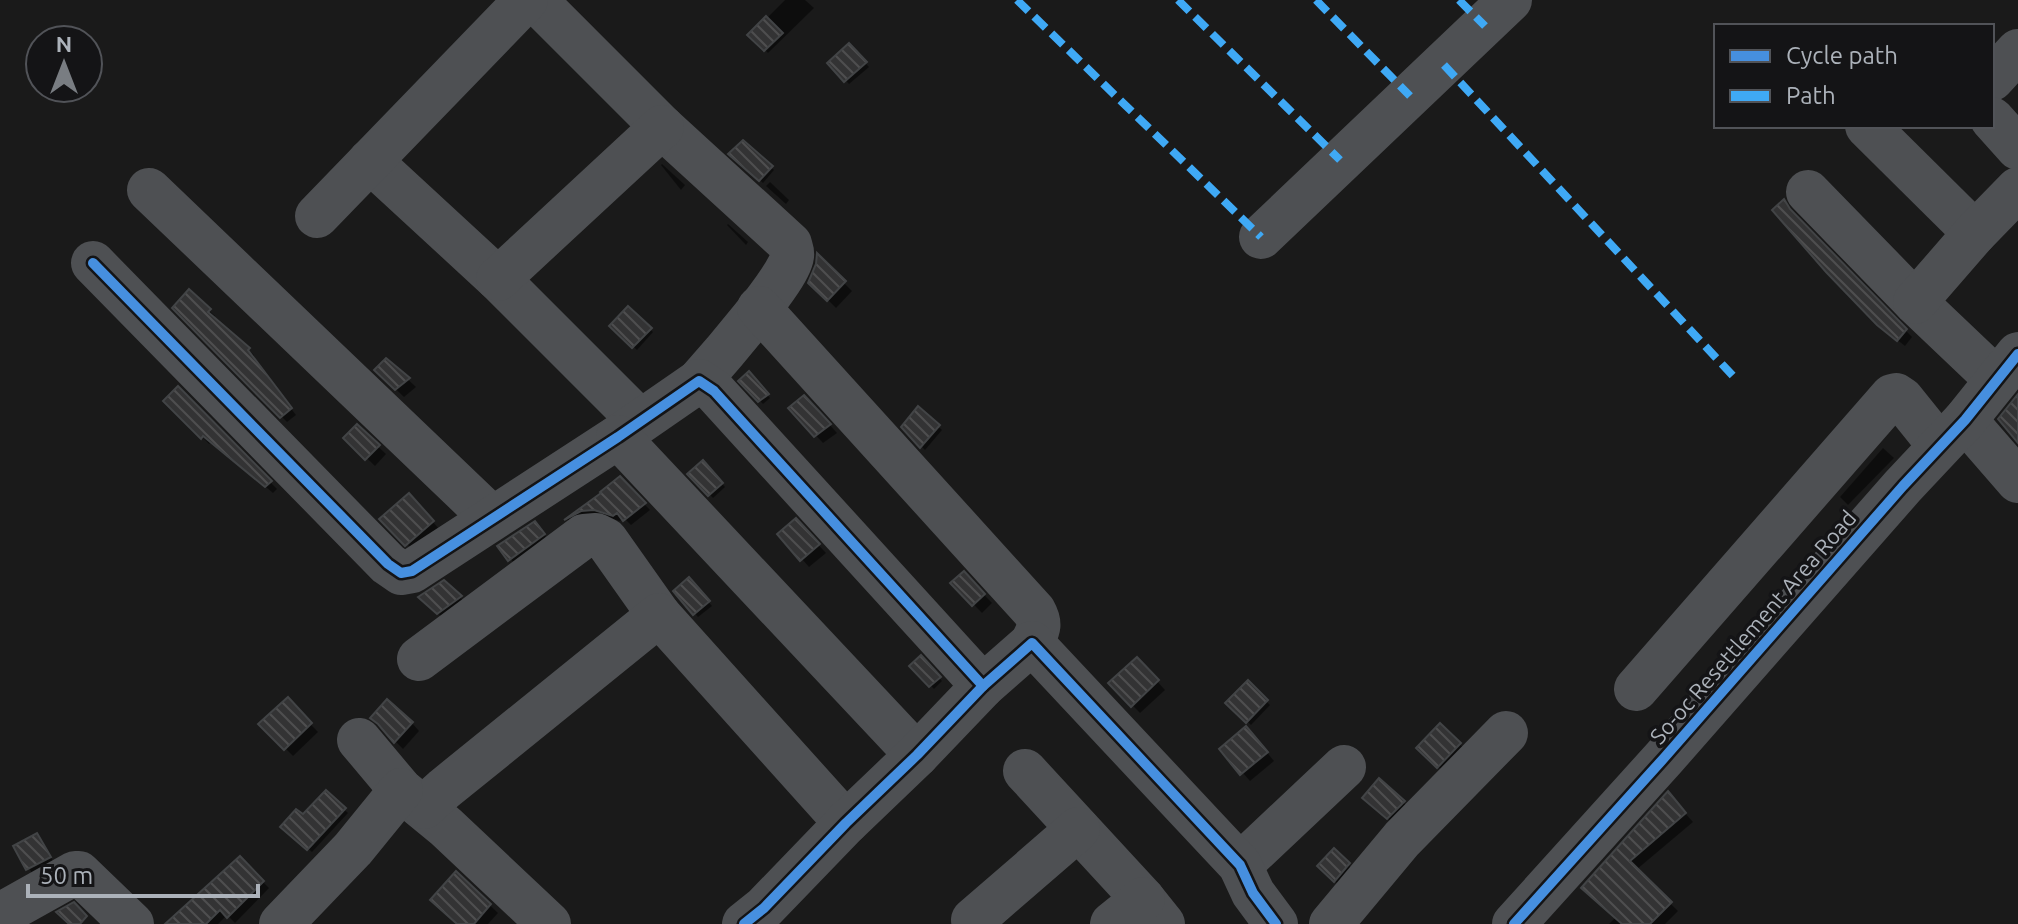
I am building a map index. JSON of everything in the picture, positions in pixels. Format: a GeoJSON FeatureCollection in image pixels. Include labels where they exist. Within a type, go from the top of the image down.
{"type":"FeatureCollection","features":[{"type":"Feature","properties":{"kind":"street"},"geometry":{"type":"LineString","coordinates":[[317,216],[526,0]]}},
{"type":"Feature","properties":{"kind":"street"},"geometry":{"type":"LineString","coordinates":[[93,263],[388,564],[401,573],[412,571],[699,381],[759,308],[789,268],[793,257],[790,244],[662,127],[535,0]]}},
{"type":"Feature","properties":{"kind":"street"},"geometry":{"type":"LineString","coordinates":[[1261,237],[1510,0]]}},
{"type":"Feature","properties":{"kind":"street"},"geometry":{"type":"LineString","coordinates":[[1994,77],[2018,51]]}},
{"type":"Feature","properties":{"kind":"street"},"geometry":{"type":"LineString","coordinates":[[1994,121],[2018,148]]}},
{"type":"Feature","properties":{"kind":"street"},"geometry":{"type":"LineString","coordinates":[[498,279],[662,127]]}},
{"type":"Feature","properties":{"kind":"street"},"geometry":{"type":"LineString","coordinates":[[1869,128],[1975,233]]}},
{"type":"Feature","properties":{"kind":"street"},"geometry":{"type":"LineString","coordinates":[[370,161],[498,279],[917,755]]}},
{"type":"Feature","properties":{"kind":"street"},"geometry":{"type":"LineString","coordinates":[[1915,302],[2018,189]]}},
{"type":"Feature","properties":{"kind":"street"},"geometry":{"type":"LineString","coordinates":[[149,190],[492,518]]}},
{"type":"Feature","properties":{"kind":"street"},"geometry":{"type":"LineString","coordinates":[[1808,192],[1915,302],[2007,366]]}},
{"type":"Feature","properties":{"kind":"street"},"geometry":{"type":"LineString","coordinates":[[759,308],[1039,620],[1032,643],[983,686],[846,823],[762,919]]}},
{"type":"Feature","properties":{"kind":"street","name":"So-oc Resettlement Area Road"},"geometry":{"type":"LineString","coordinates":[[1514,924],[1664,758],[2007,366]]}},
{"type":"Feature","properties":{"kind":"street"},"geometry":{"type":"LineString","coordinates":[[699,381],[714,391],[983,686]]}},
{"type":"Feature","properties":{"kind":"street"},"geometry":{"type":"LineString","coordinates":[[1636,689],[1892,396],[1896,395],[1952,432],[2018,481]]}},
{"type":"Feature","properties":{"kind":"street"},"geometry":{"type":"LineString","coordinates":[[419,659],[584,536],[596,535],[606,540],[659,615],[846,823]]}},
{"type":"Feature","properties":{"kind":"street"},"geometry":{"type":"LineString","coordinates":[[281,924],[353,849],[423,808],[659,615]]}},
{"type":"Feature","properties":{"kind":"street"},"geometry":{"type":"LineString","coordinates":[[1032,643],[1240,865],[1253,893],[1276,924]]}},
{"type":"Feature","properties":{"kind":"street"},"geometry":{"type":"LineString","coordinates":[[1331,924],[1402,839],[1506,733]]}},
{"type":"Feature","properties":{"kind":"street"},"geometry":{"type":"LineString","coordinates":[[359,740],[423,808],[549,924]]}},
{"type":"Feature","properties":{"kind":"street"},"geometry":{"type":"LineString","coordinates":[[1240,865],[1344,767]]}},
{"type":"Feature","properties":{"kind":"street"},"geometry":{"type":"LineString","coordinates":[[1025,771],[1078,829],[1139,916]]}},
{"type":"Feature","properties":{"kind":"street"},"geometry":{"type":"LineString","coordinates":[[976,924],[973,920],[1078,829]]}},
{"type":"Feature","properties":{"kind":"street"},"geometry":{"type":"LineString","coordinates":[[8,924],[0,918],[75,873],[79,873],[132,924]]}},
{"type":"Feature","properties":{"kind":"building"},"geometry":{"type":"Polygon","coordinates":[[[766,16],[783,33],[764,51],[747,35],[766,16]]]}},
{"type":"Feature","properties":{"kind":"building"},"geometry":{"type":"Polygon","coordinates":[[[849,43],[867,62],[844,82],[827,63],[849,43]]]}},
{"type":"Feature","properties":{"kind":"building"},"geometry":{"type":"Polygon","coordinates":[[[743,140],[773,166],[759,181],[728,154],[743,140]]]}},
{"type":"Feature","properties":{"kind":"building"},"geometry":{"type":"Polygon","coordinates":[[[1784,199],[1790,209],[1907,329],[1897,341],[1877,325],[1826,272],[1772,210],[1784,199]]]}},
{"type":"Feature","properties":{"kind":"building"},"geometry":{"type":"Polygon","coordinates":[[[817,253],[846,281],[827,301],[808,283],[817,253]]]}},
{"type":"Feature","properties":{"kind":"building"},"geometry":{"type":"Polygon","coordinates":[[[189,289],[211,309],[208,312],[250,348],[248,350],[292,408],[280,418],[172,308],[189,289]]]}},
{"type":"Feature","properties":{"kind":"building"},"geometry":{"type":"Polygon","coordinates":[[[628,306],[652,328],[632,348],[609,326],[628,306]]]}},
{"type":"Feature","properties":{"kind":"building"},"geometry":{"type":"Polygon","coordinates":[[[386,358],[410,378],[395,390],[374,370],[386,358]]]}},
{"type":"Feature","properties":{"kind":"building"},"geometry":{"type":"Polygon","coordinates":[[[749,371],[769,394],[758,402],[738,381],[749,371]]]}},
{"type":"Feature","properties":{"kind":"building"},"geometry":{"type":"Polygon","coordinates":[[[178,386],[272,481],[265,487],[203,436],[201,439],[163,401],[178,386]]]}},
{"type":"Feature","properties":{"kind":"building"},"geometry":{"type":"Polygon","coordinates":[[[2018,394],[2018,443],[1998,419],[2018,394]]]}},
{"type":"Feature","properties":{"kind":"building"},"geometry":{"type":"Polygon","coordinates":[[[804,395],[831,424],[814,437],[788,408],[804,395]]]}},
{"type":"Feature","properties":{"kind":"building"},"geometry":{"type":"Polygon","coordinates":[[[918,406],[940,425],[920,448],[901,427],[918,406]]]}},
{"type":"Feature","properties":{"kind":"building"},"geometry":{"type":"Polygon","coordinates":[[[357,424],[380,445],[365,460],[343,438],[357,424]]]}},
{"type":"Feature","properties":{"kind":"building"},"geometry":{"type":"Polygon","coordinates":[[[703,460],[723,483],[708,496],[687,474],[703,460]]]}},
{"type":"Feature","properties":{"kind":"building"},"geometry":{"type":"Polygon","coordinates":[[[620,476],[646,503],[623,521],[617,513],[613,516],[594,510],[581,511],[564,520],[601,493],[620,476]]]}},
{"type":"Feature","properties":{"kind":"building"},"geometry":{"type":"Polygon","coordinates":[[[409,493],[434,521],[405,546],[379,519],[409,493]]]}},
{"type":"Feature","properties":{"kind":"building"},"geometry":{"type":"Polygon","coordinates":[[[796,518],[820,544],[800,561],[777,534],[796,518]]]}},
{"type":"Feature","properties":{"kind":"building"},"geometry":{"type":"Polygon","coordinates":[[[535,521],[545,534],[508,561],[497,546],[535,521]]]}},
{"type":"Feature","properties":{"kind":"building"},"geometry":{"type":"Polygon","coordinates":[[[964,571],[985,594],[972,606],[950,583],[964,571]]]}},
{"type":"Feature","properties":{"kind":"building"},"geometry":{"type":"Polygon","coordinates":[[[689,577],[710,601],[693,615],[673,591],[689,577]]]}},
{"type":"Feature","properties":{"kind":"building"},"geometry":{"type":"Polygon","coordinates":[[[444,580],[462,596],[437,614],[418,597],[444,580]]]}},
{"type":"Feature","properties":{"kind":"building"},"geometry":{"type":"Polygon","coordinates":[[[921,655],[941,677],[929,687],[909,666],[921,655]]]}},
{"type":"Feature","properties":{"kind":"building"},"geometry":{"type":"Polygon","coordinates":[[[1137,657],[1159,680],[1131,707],[1108,683],[1137,657]]]}},
{"type":"Feature","properties":{"kind":"building"},"geometry":{"type":"Polygon","coordinates":[[[1248,680],[1268,700],[1246,723],[1225,703],[1248,680]]]}},
{"type":"Feature","properties":{"kind":"building"},"geometry":{"type":"Polygon","coordinates":[[[288,697],[312,723],[284,750],[258,724],[288,697]]]}},
{"type":"Feature","properties":{"kind":"building"},"geometry":{"type":"Polygon","coordinates":[[[387,699],[413,722],[394,743],[370,718],[387,699]]]}},
{"type":"Feature","properties":{"kind":"building"},"geometry":{"type":"Polygon","coordinates":[[[1440,723],[1461,743],[1437,768],[1416,748],[1440,723]]]}},
{"type":"Feature","properties":{"kind":"building"},"geometry":{"type":"Polygon","coordinates":[[[1246,726],[1268,752],[1240,775],[1219,749],[1246,726]]]}},
{"type":"Feature","properties":{"kind":"building"},"geometry":{"type":"Polygon","coordinates":[[[1379,778],[1405,801],[1387,819],[1362,798],[1379,778]]]}},
{"type":"Feature","properties":{"kind":"building"},"geometry":{"type":"Polygon","coordinates":[[[326,790],[346,808],[307,850],[280,827],[296,809],[303,814],[326,790]]]}},
{"type":"Feature","properties":{"kind":"building"},"geometry":{"type":"Polygon","coordinates":[[[1668,791],[1686,813],[1630,861],[1672,902],[1650,924],[1622,924],[1581,888],[1668,791]]]}},
{"type":"Feature","properties":{"kind":"building"},"geometry":{"type":"Polygon","coordinates":[[[37,833],[51,857],[26,870],[13,846],[37,833]]]}},
{"type":"Feature","properties":{"kind":"building"},"geometry":{"type":"Polygon","coordinates":[[[1334,848],[1350,863],[1334,882],[1317,866],[1334,848]]]}},
{"type":"Feature","properties":{"kind":"building"},"geometry":{"type":"Polygon","coordinates":[[[240,856],[264,881],[227,918],[220,910],[206,924],[165,924],[240,856]]]}},
{"type":"Feature","properties":{"kind":"building"},"geometry":{"type":"Polygon","coordinates":[[[456,871],[491,904],[474,924],[457,924],[430,900],[456,871]]]}},
{"type":"Feature","properties":{"kind":"building"},"geometry":{"type":"Polygon","coordinates":[[[74,902],[87,916],[80,924],[69,924],[56,912],[74,902]]]}},
{"type":"Feature","properties":{"kind":"marked path"},"geometry":{"type":"LineString","coordinates":[[1017,0],[1261,237]]}},
{"type":"Feature","properties":{"kind":"marked path"},"geometry":{"type":"LineString","coordinates":[[1178,0],[1340,160]]}},
{"type":"Feature","properties":{"kind":"marked path"},"geometry":{"type":"LineString","coordinates":[[1316,0],[1410,96]]}},
{"type":"Feature","properties":{"kind":"marked path"},"geometry":{"type":"LineString","coordinates":[[1459,0],[1485,26]]}},
{"type":"Feature","properties":{"kind":"marked path"},"geometry":{"type":"LineString","coordinates":[[1444,65],[1733,376]]}},
{"type":"Feature","properties":{"kind":"cycle path"},"geometry":{"type":"LineString","coordinates":[[93,263],[388,564],[401,573],[412,571],[699,381],[714,391],[983,686]]}},
{"type":"Feature","properties":{"kind":"cycle path"},"geometry":{"type":"LineString","coordinates":[[1514,924],[1965,420],[2018,354]]}},
{"type":"Feature","properties":{"kind":"cycle path"},"geometry":{"type":"LineString","coordinates":[[744,924],[764,908],[983,686],[1032,643],[1240,865],[1253,893],[1276,924]]}}]}
